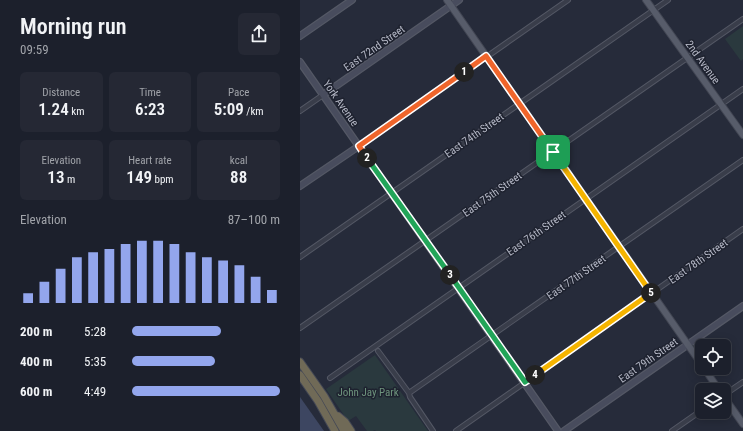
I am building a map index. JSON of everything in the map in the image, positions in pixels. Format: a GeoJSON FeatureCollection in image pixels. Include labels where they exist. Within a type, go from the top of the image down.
{"type":"FeatureCollection","features":[{"type":"Feature","properties":{"kind":"highway"},"geometry":{"type":"LineString","coordinates":[[300,362],[333,410],[344,431]]}},
{"type":"Feature","properties":{"kind":"highway"},"geometry":{"type":"LineString","coordinates":[[300,376],[318,401],[336,431]]}},
{"type":"Feature","properties":{"kind":"highway"},"geometry":{"type":"LineString","coordinates":[[333,410],[345,422],[351,431]]}},
{"type":"Feature","properties":{"kind":"main road"},"geometry":{"type":"LineString","coordinates":[[300,36],[352,0]]}},
{"type":"Feature","properties":{"kind":"main road","name":"East 72nd Street"},"geometry":{"type":"LineString","coordinates":[[323,95],[449,3],[459,0]]}},
{"type":"Feature","properties":{"kind":"main road","name":"2nd Avenue"},"geometry":{"type":"LineString","coordinates":[[646,0],[743,135]]}},
{"type":"Feature","properties":{"kind":"main road"},"geometry":{"type":"LineString","coordinates":[[449,3],[695,356]]}},
{"type":"Feature","properties":{"kind":"main road","name":"York Avenue"},"geometry":{"type":"LineString","coordinates":[[300,62],[558,431]]}},
{"type":"Feature","properties":{"kind":"main road"},"geometry":{"type":"LineString","coordinates":[[300,186],[359,146]]}},
{"type":"Feature","properties":{"kind":"main road","name":"East 79th Street"},"geometry":{"type":"LineString","coordinates":[[564,431],[743,306]]}},
{"type":"Feature","properties":{"kind":"main road"},"geometry":{"type":"LineString","coordinates":[[731,406],[743,424]]}},
{"type":"Feature","properties":{"kind":"street"},"geometry":{"type":"LineString","coordinates":[[359,146],[568,0]]}},
{"type":"Feature","properties":{"kind":"street","name":"East 74th Street"},"geometry":{"type":"LineString","coordinates":[[300,257],[668,0]]}},
{"type":"Feature","properties":{"kind":"street","name":"East 75th Street"},"geometry":{"type":"LineString","coordinates":[[300,328],[743,19]]}},
{"type":"Feature","properties":{"kind":"street","name":"East 76th Street"},"geometry":{"type":"LineString","coordinates":[[330,378],[743,89]]}},
{"type":"Feature","properties":{"kind":"street","name":"East 72nd Street"},"geometry":{"type":"LineString","coordinates":[[300,111],[323,95]]}},
{"type":"Feature","properties":{"kind":"street","name":"East 77th Street"},"geometry":{"type":"LineString","coordinates":[[409,393],[743,160]]}},
{"type":"Feature","properties":{"kind":"street","name":"East 78th Street"},"geometry":{"type":"LineString","coordinates":[[456,431],[743,229]]}},
{"type":"Feature","properties":{"kind":"street"},"geometry":{"type":"LineString","coordinates":[[378,351],[409,393],[410,397],[433,431]]}},
{"type":"Feature","properties":{"kind":"street"},"geometry":{"type":"LineString","coordinates":[[731,391],[743,382]]}},
{"type":"Feature","properties":{"kind":"street"},"geometry":{"type":"LineString","coordinates":[[672,431],[695,415]]}},
{"type":"Feature","properties":{"kind":"green space"},"geometry":{"type":"Polygon","coordinates":[[[743,26],[743,59],[741,61],[725,39],[743,26]]]}},
{"type":"Feature","properties":{"kind":"green space","name":"John Jay Park"},"geometry":{"type":"Polygon","coordinates":[[[375,355],[428,431],[367,431],[356,416],[348,421],[326,389],[375,355]]]}},
{"type":"Feature","properties":{"kind":"water"},"geometry":{"type":"Polygon","coordinates":[[[300,397],[324,431],[300,431],[300,397]]]}},
{"type":"Feature","properties":{"kind":"route"},"geometry":{"type":"LineString","coordinates":[[486,56],[553,152],[651,293],[525,382],[359,146],[486,56]]}}]}
